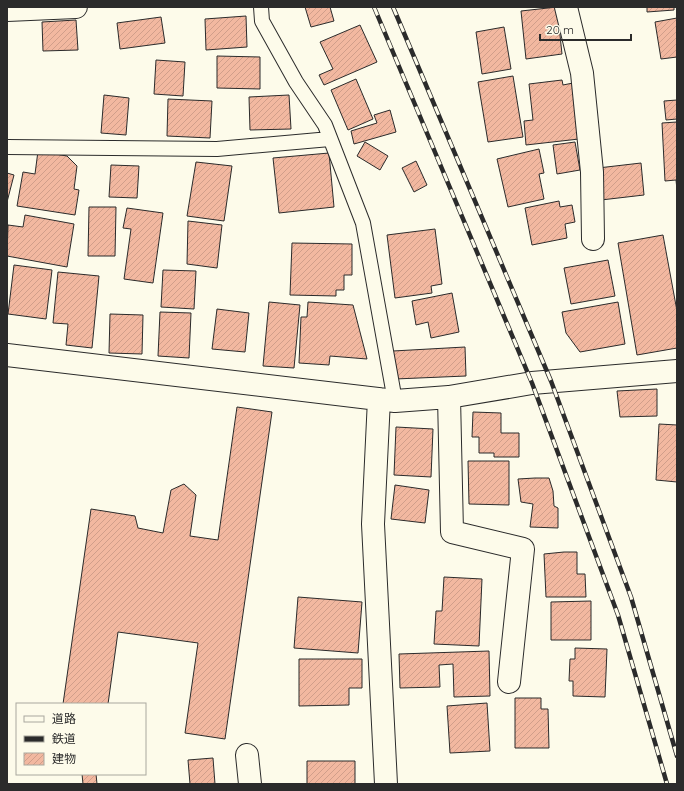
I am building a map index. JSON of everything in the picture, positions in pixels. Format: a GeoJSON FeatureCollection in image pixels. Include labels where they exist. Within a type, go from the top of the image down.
{"type":"FeatureCollection","features":[{"type":"Feature","properties":{"kind":"street"},"geometry":{"type":"LineString","coordinates":[[7,10],[76,7]]}},
{"type":"Feature","properties":{"kind":"street"},"geometry":{"type":"LineString","coordinates":[[566,7],[582,73],[592,172],[593,239]]}},
{"type":"Feature","properties":{"kind":"street"},"geometry":{"type":"LineString","coordinates":[[7,355],[387,400],[449,397],[532,382],[677,371]]}},
{"type":"Feature","properties":{"kind":"street"},"geometry":{"type":"LineString","coordinates":[[449,397],[452,532],[523,550],[509,682]]}},
{"type":"Feature","properties":{"kind":"street"},"geometry":{"type":"LineString","coordinates":[[386,784],[373,524],[387,400]]}},
{"type":"Feature","properties":{"kind":"street"},"geometry":{"type":"LineString","coordinates":[[247,755],[250,784]]}},
{"type":"Feature","properties":{"kind":"lane"},"geometry":{"type":"LineString","coordinates":[[261,7],[262,21],[296,82],[325,125],[363,223],[387,400]]}},
{"type":"Feature","properties":{"kind":"lane"},"geometry":{"type":"LineString","coordinates":[[7,147],[217,148],[330,139]]}},
{"type":"Feature","properties":{"kind":"building"},"geometry":{"type":"Polygon","coordinates":[[[305,7],[330,7],[334,21],[311,27],[305,7]]]}},
{"type":"Feature","properties":{"kind":"building"},"geometry":{"type":"Polygon","coordinates":[[[557,7],[562,54],[526,59],[521,11],[557,7]]]}},
{"type":"Feature","properties":{"kind":"building"},"geometry":{"type":"Polygon","coordinates":[[[647,7],[674,7],[674,10],[647,12],[647,7]]]}},
{"type":"Feature","properties":{"kind":"building"},"geometry":{"type":"Polygon","coordinates":[[[246,16],[247,47],[206,50],[205,19],[246,16]]]}},
{"type":"Feature","properties":{"kind":"building"},"geometry":{"type":"Polygon","coordinates":[[[161,17],[165,43],[120,49],[117,23],[161,17]]]}},
{"type":"Feature","properties":{"kind":"building"},"geometry":{"type":"Polygon","coordinates":[[[677,18],[677,57],[661,59],[655,22],[677,18]]]}},
{"type":"Feature","properties":{"kind":"building"},"geometry":{"type":"Polygon","coordinates":[[[76,20],[78,50],[43,51],[42,22],[76,20]]]}},
{"type":"Feature","properties":{"kind":"building"},"geometry":{"type":"Polygon","coordinates":[[[360,25],[377,62],[324,85],[319,75],[333,69],[320,42],[360,25]]]}},
{"type":"Feature","properties":{"kind":"building"},"geometry":{"type":"Polygon","coordinates":[[[504,27],[511,69],[482,74],[476,32],[504,27]]]}},
{"type":"Feature","properties":{"kind":"building"},"geometry":{"type":"Polygon","coordinates":[[[217,56],[260,57],[260,89],[217,88],[217,56]]]}},
{"type":"Feature","properties":{"kind":"building"},"geometry":{"type":"Polygon","coordinates":[[[156,60],[185,62],[183,96],[154,94],[156,60]]]}},
{"type":"Feature","properties":{"kind":"building"},"geometry":{"type":"Polygon","coordinates":[[[513,76],[523,137],[488,142],[478,82],[513,76]]]}},
{"type":"Feature","properties":{"kind":"building"},"geometry":{"type":"Polygon","coordinates":[[[356,79],[373,119],[348,130],[331,90],[356,79]]]}},
{"type":"Feature","properties":{"kind":"building"},"geometry":{"type":"Polygon","coordinates":[[[562,80],[563,85],[573,83],[579,139],[526,145],[524,121],[533,120],[529,84],[562,80]]]}},
{"type":"Feature","properties":{"kind":"building"},"geometry":{"type":"Polygon","coordinates":[[[104,95],[129,98],[126,135],[101,133],[104,95]]]}},
{"type":"Feature","properties":{"kind":"building"},"geometry":{"type":"Polygon","coordinates":[[[289,95],[291,129],[250,130],[249,97],[289,95]]]}},
{"type":"Feature","properties":{"kind":"building"},"geometry":{"type":"Polygon","coordinates":[[[168,99],[212,101],[210,138],[167,136],[168,99]]]}},
{"type":"Feature","properties":{"kind":"building"},"geometry":{"type":"Polygon","coordinates":[[[677,100],[677,119],[666,120],[664,101],[677,100]]]}},
{"type":"Feature","properties":{"kind":"building"},"geometry":{"type":"Polygon","coordinates":[[[390,110],[396,132],[354,144],[351,131],[377,123],[374,115],[390,110]]]}},
{"type":"Feature","properties":{"kind":"building"},"geometry":{"type":"Polygon","coordinates":[[[677,122],[677,190],[676,180],[665,181],[662,123],[677,122]]]}},
{"type":"Feature","properties":{"kind":"building"},"geometry":{"type":"Polygon","coordinates":[[[365,142],[388,156],[380,170],[357,156],[365,142]]]}},
{"type":"Feature","properties":{"kind":"building"},"geometry":{"type":"Polygon","coordinates":[[[575,142],[580,170],[557,174],[553,145],[575,142]]]}},
{"type":"Feature","properties":{"kind":"building"},"geometry":{"type":"Polygon","coordinates":[[[539,149],[544,173],[539,174],[544,199],[508,207],[497,159],[539,149]]]}},
{"type":"Feature","properties":{"kind":"building"},"geometry":{"type":"Polygon","coordinates":[[[38,151],[67,156],[77,166],[74,189],[79,190],[75,215],[17,206],[23,172],[35,174],[38,151]]]}},
{"type":"Feature","properties":{"kind":"building"},"geometry":{"type":"Polygon","coordinates":[[[329,153],[334,207],[279,213],[273,158],[329,153]]]}},
{"type":"Feature","properties":{"kind":"building"},"geometry":{"type":"Polygon","coordinates":[[[416,161],[427,185],[414,192],[402,168],[416,161]]]}},
{"type":"Feature","properties":{"kind":"building"},"geometry":{"type":"Polygon","coordinates":[[[196,162],[232,166],[224,221],[187,216],[196,162]]]}},
{"type":"Feature","properties":{"kind":"building"},"geometry":{"type":"Polygon","coordinates":[[[641,163],[644,195],[601,200],[598,168],[641,163]]]}},
{"type":"Feature","properties":{"kind":"building"},"geometry":{"type":"Polygon","coordinates":[[[111,165],[139,166],[137,198],[109,197],[111,165]]]}},
{"type":"Feature","properties":{"kind":"building"},"geometry":{"type":"Polygon","coordinates":[[[7,173],[14,175],[7,202],[7,173]]]}},
{"type":"Feature","properties":{"kind":"building"},"geometry":{"type":"Polygon","coordinates":[[[559,201],[560,207],[572,205],[575,222],[565,224],[567,238],[532,245],[525,208],[559,201]]]}},
{"type":"Feature","properties":{"kind":"building"},"geometry":{"type":"Polygon","coordinates":[[[89,207],[116,207],[115,256],[88,256],[89,207]]]}},
{"type":"Feature","properties":{"kind":"building"},"geometry":{"type":"Polygon","coordinates":[[[127,208],[163,213],[153,283],[124,279],[131,229],[123,228],[127,208]]]}},
{"type":"Feature","properties":{"kind":"building"},"geometry":{"type":"Polygon","coordinates":[[[25,215],[74,224],[67,267],[7,256],[8,225],[23,227],[25,215]]]}},
{"type":"Feature","properties":{"kind":"building"},"geometry":{"type":"Polygon","coordinates":[[[188,221],[222,225],[217,268],[187,264],[188,221]]]}},
{"type":"Feature","properties":{"kind":"building"},"geometry":{"type":"Polygon","coordinates":[[[435,229],[442,284],[431,286],[432,293],[395,298],[387,235],[435,229]]]}},
{"type":"Feature","properties":{"kind":"building"},"geometry":{"type":"Polygon","coordinates":[[[663,235],[677,311],[677,348],[637,355],[618,243],[663,235]]]}},
{"type":"Feature","properties":{"kind":"building"},"geometry":{"type":"Polygon","coordinates":[[[292,243],[352,244],[352,275],[344,275],[344,290],[336,290],[336,296],[290,295],[292,243]]]}},
{"type":"Feature","properties":{"kind":"building"},"geometry":{"type":"Polygon","coordinates":[[[608,260],[615,296],[571,304],[564,268],[608,260]]]}},
{"type":"Feature","properties":{"kind":"building"},"geometry":{"type":"Polygon","coordinates":[[[14,265],[52,270],[46,319],[8,314],[14,265]]]}},
{"type":"Feature","properties":{"kind":"building"},"geometry":{"type":"Polygon","coordinates":[[[163,270],[196,271],[194,309],[161,307],[163,270]]]}},
{"type":"Feature","properties":{"kind":"building"},"geometry":{"type":"Polygon","coordinates":[[[58,272],[99,276],[92,348],[66,345],[68,324],[53,323],[58,272]]]}},
{"type":"Feature","properties":{"kind":"building"},"geometry":{"type":"Polygon","coordinates":[[[452,293],[459,332],[431,338],[428,322],[416,325],[412,301],[452,293]]]}},
{"type":"Feature","properties":{"kind":"building"},"geometry":{"type":"Polygon","coordinates":[[[269,302],[300,305],[294,368],[263,366],[269,302]]]}},
{"type":"Feature","properties":{"kind":"building"},"geometry":{"type":"Polygon","coordinates":[[[308,302],[353,305],[367,359],[330,356],[329,365],[299,363],[301,317],[307,317],[308,302]]]}},
{"type":"Feature","properties":{"kind":"building"},"geometry":{"type":"Polygon","coordinates":[[[618,302],[625,344],[580,352],[566,333],[562,312],[618,302]]]}},
{"type":"Feature","properties":{"kind":"building"},"geometry":{"type":"Polygon","coordinates":[[[217,309],[249,313],[245,352],[212,349],[217,309]]]}},
{"type":"Feature","properties":{"kind":"building"},"geometry":{"type":"Polygon","coordinates":[[[160,312],[191,313],[189,358],[158,356],[160,312]]]}},
{"type":"Feature","properties":{"kind":"building"},"geometry":{"type":"Polygon","coordinates":[[[110,314],[143,315],[142,354],[109,353],[110,314]]]}},
{"type":"Feature","properties":{"kind":"building"},"geometry":{"type":"Polygon","coordinates":[[[465,347],[466,376],[395,379],[393,351],[465,347]]]}},
{"type":"Feature","properties":{"kind":"building"},"geometry":{"type":"Polygon","coordinates":[[[657,389],[657,416],[620,417],[617,391],[657,389]]]}},
{"type":"Feature","properties":{"kind":"building"},"geometry":{"type":"Polygon","coordinates":[[[237,407],[272,412],[225,739],[185,733],[198,643],[118,632],[108,703],[63,703],[91,509],[135,516],[138,528],[163,533],[171,490],[184,484],[196,495],[190,536],[218,540],[237,407]]]}},
{"type":"Feature","properties":{"kind":"building"},"geometry":{"type":"Polygon","coordinates":[[[473,412],[501,413],[501,433],[519,433],[519,457],[494,457],[494,453],[479,453],[479,437],[472,437],[473,412]]]}},
{"type":"Feature","properties":{"kind":"building"},"geometry":{"type":"Polygon","coordinates":[[[659,424],[677,425],[677,482],[656,480],[659,424]]]}},
{"type":"Feature","properties":{"kind":"building"},"geometry":{"type":"Polygon","coordinates":[[[396,427],[433,429],[431,477],[394,475],[396,427]]]}},
{"type":"Feature","properties":{"kind":"building"},"geometry":{"type":"Polygon","coordinates":[[[468,461],[509,461],[509,505],[469,504],[468,461]]]}},
{"type":"Feature","properties":{"kind":"building"},"geometry":{"type":"Polygon","coordinates":[[[549,478],[553,491],[554,506],[558,508],[558,528],[530,527],[533,504],[521,502],[518,479],[549,478]]]}},
{"type":"Feature","properties":{"kind":"building"},"geometry":{"type":"Polygon","coordinates":[[[395,485],[429,490],[425,523],[391,519],[395,485]]]}},
{"type":"Feature","properties":{"kind":"building"},"geometry":{"type":"Polygon","coordinates":[[[577,552],[577,574],[585,574],[586,597],[546,597],[544,554],[577,552]]]}},
{"type":"Feature","properties":{"kind":"building"},"geometry":{"type":"Polygon","coordinates":[[[444,577],[482,579],[479,646],[434,644],[436,611],[442,611],[444,577]]]}},
{"type":"Feature","properties":{"kind":"building"},"geometry":{"type":"Polygon","coordinates":[[[298,597],[362,602],[358,653],[294,648],[298,597]]]}},
{"type":"Feature","properties":{"kind":"building"},"geometry":{"type":"Polygon","coordinates":[[[591,601],[591,640],[551,640],[551,602],[591,601]]]}},
{"type":"Feature","properties":{"kind":"building"},"geometry":{"type":"Polygon","coordinates":[[[575,648],[607,649],[605,697],[573,696],[573,681],[569,681],[570,659],[575,659],[575,648]]]}},
{"type":"Feature","properties":{"kind":"building"},"geometry":{"type":"Polygon","coordinates":[[[489,651],[490,696],[454,697],[453,664],[439,665],[440,687],[400,688],[399,654],[489,651]]]}},
{"type":"Feature","properties":{"kind":"building"},"geometry":{"type":"Polygon","coordinates":[[[299,659],[362,659],[362,688],[349,688],[349,705],[299,706],[299,659]]]}},
{"type":"Feature","properties":{"kind":"building"},"geometry":{"type":"Polygon","coordinates":[[[515,698],[541,698],[541,709],[548,709],[549,748],[515,748],[515,698]]]}},
{"type":"Feature","properties":{"kind":"building"},"geometry":{"type":"Polygon","coordinates":[[[487,703],[490,751],[450,753],[447,706],[487,703]]]}},
{"type":"Feature","properties":{"kind":"building"},"geometry":{"type":"Polygon","coordinates":[[[213,758],[215,784],[190,784],[188,760],[213,758]]]}},
{"type":"Feature","properties":{"kind":"building"},"geometry":{"type":"Polygon","coordinates":[[[307,761],[355,761],[355,784],[307,784],[307,761]]]}},
{"type":"Feature","properties":{"kind":"building"},"geometry":{"type":"Polygon","coordinates":[[[82,775],[96,775],[97,784],[83,784],[82,775]]]}},
{"type":"Feature","properties":{"kind":"railway"},"geometry":{"type":"LineString","coordinates":[[374,7],[532,383],[618,615],[667,784]]}},
{"type":"Feature","properties":{"kind":"railway"},"geometry":{"type":"LineString","coordinates":[[393,7],[551,381],[631,597],[677,756]]}}]}
